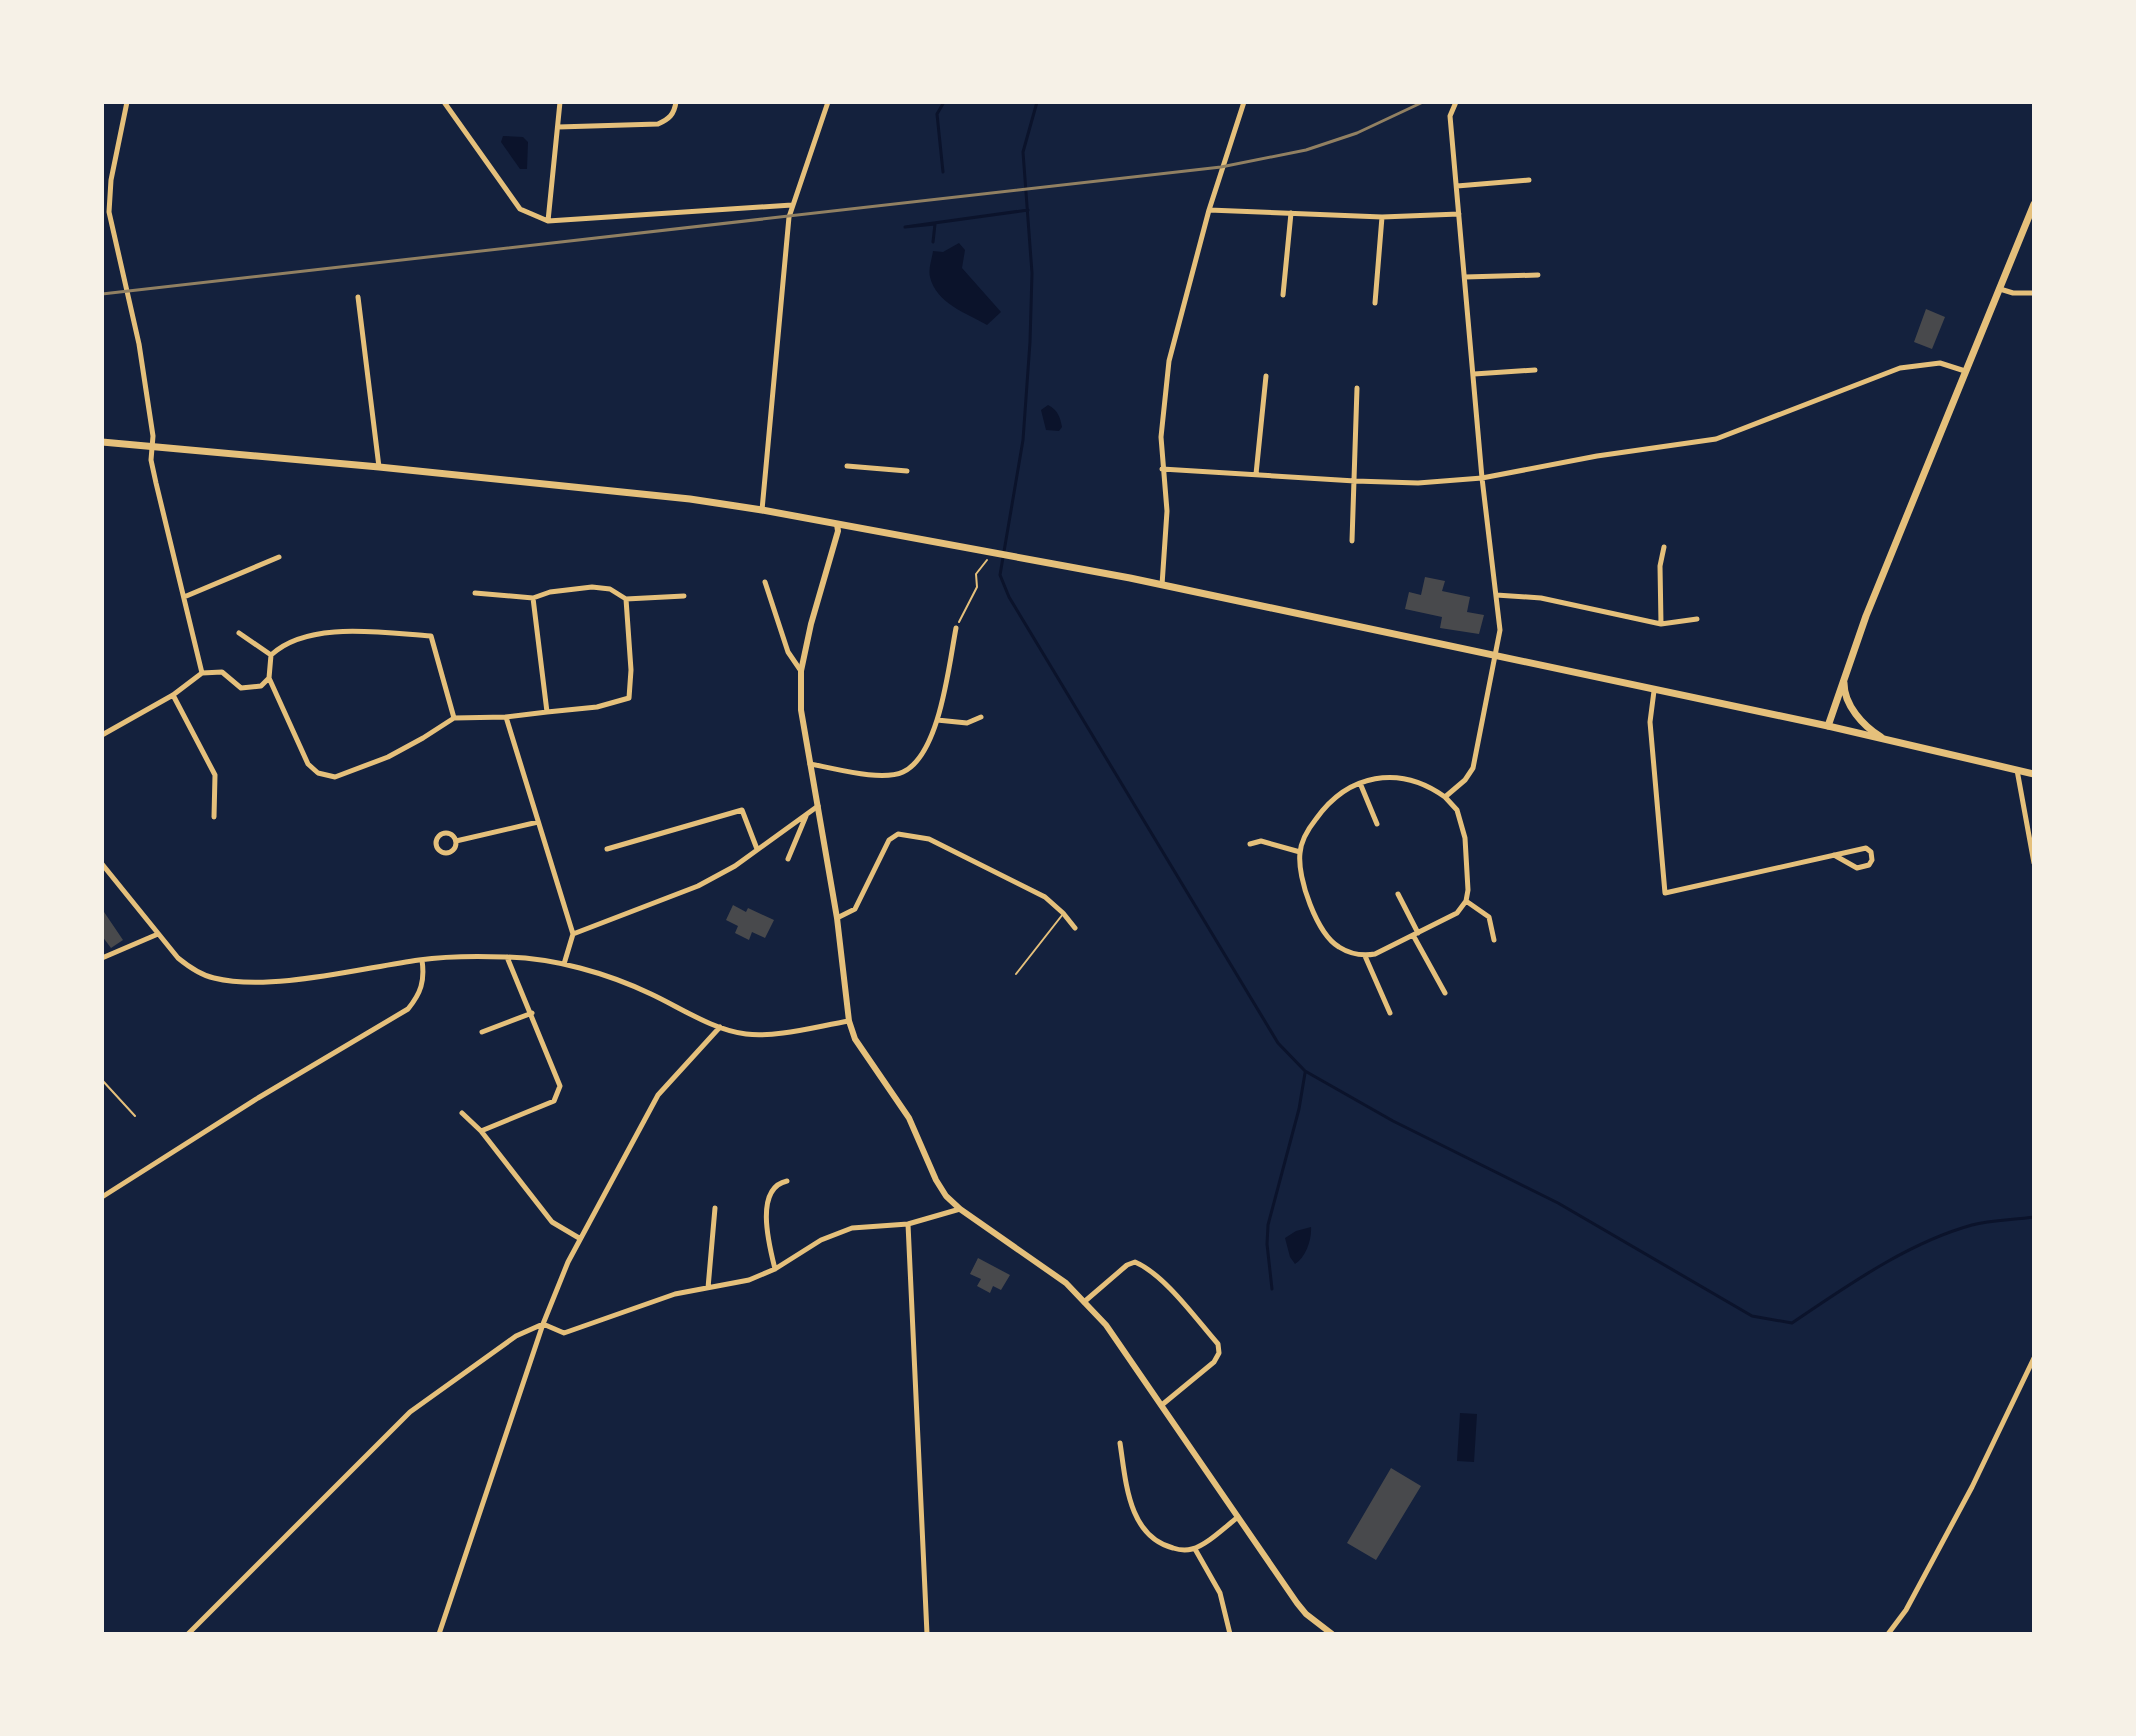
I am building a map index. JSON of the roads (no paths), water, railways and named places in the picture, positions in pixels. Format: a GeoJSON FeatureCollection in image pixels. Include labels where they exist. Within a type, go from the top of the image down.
{"type":"FeatureCollection","features":[{"type":"Feature","properties":{"kind":"main road"},"geometry":{"type":"LineString","coordinates":[[1828,726],[1866,616],[2034,204]]}},
{"type":"Feature","properties":{"kind":"main road"},"geometry":{"type":"LineString","coordinates":[[102,442],[690,499],[762,510],[1162,585],[1828,726],[2034,774]]}},
{"type":"Feature","properties":{"kind":"main road"},"geometry":{"type":"LineString","coordinates":[[1844,681],[1844,690],[1853,710],[1872,732],[1887,741]]}},
{"type":"Feature","properties":{"kind":"street"},"geometry":{"type":"LineString","coordinates":[[127,102],[108,195],[109,212],[139,344],[153,436],[151,460],[202,673]]}},
{"type":"Feature","properties":{"kind":"street"},"geometry":{"type":"LineString","coordinates":[[444,102],[520,209],[548,221],[792,205]]}},
{"type":"Feature","properties":{"kind":"street"},"geometry":{"type":"LineString","coordinates":[[548,221],[560,102]]}},
{"type":"Feature","properties":{"kind":"street"},"geometry":{"type":"LineString","coordinates":[[558,127],[658,124],[668,120],[676,102]]}},
{"type":"Feature","properties":{"kind":"street"},"geometry":{"type":"LineString","coordinates":[[762,510],[789,217],[828,102]]}},
{"type":"Feature","properties":{"kind":"street"},"geometry":{"type":"LineString","coordinates":[[1162,585],[1167,511],[1161,437],[1169,361],[1209,210],[1244,102]]}},
{"type":"Feature","properties":{"kind":"street"},"geometry":{"type":"LineString","coordinates":[[1445,797],[1465,780],[1473,768],[1500,630],[1482,478],[1450,116],[1456,102]]}},
{"type":"Feature","properties":{"kind":"street"},"geometry":{"type":"LineString","coordinates":[[1457,186],[1529,180]]}},
{"type":"Feature","properties":{"kind":"street"},"geometry":{"type":"LineString","coordinates":[[1209,210],[1382,217],[1459,214]]}},
{"type":"Feature","properties":{"kind":"street"},"geometry":{"type":"LineString","coordinates":[[1283,295],[1291,213]]}},
{"type":"Feature","properties":{"kind":"street"},"geometry":{"type":"LineString","coordinates":[[1375,303],[1382,217]]}},
{"type":"Feature","properties":{"kind":"street"},"geometry":{"type":"LineString","coordinates":[[1465,277],[1538,275]]}},
{"type":"Feature","properties":{"kind":"street"},"geometry":{"type":"LineString","coordinates":[[2000,288],[2013,293],[2034,293]]}},
{"type":"Feature","properties":{"kind":"street"},"geometry":{"type":"LineString","coordinates":[[358,297],[379,467]]}},
{"type":"Feature","properties":{"kind":"street"},"geometry":{"type":"LineString","coordinates":[[1162,469],[1418,483],[1482,478],[1597,456],[1716,439],[1900,368],[1940,363],[1965,371]]}},
{"type":"Feature","properties":{"kind":"street"},"geometry":{"type":"LineString","coordinates":[[1474,374],[1535,370]]}},
{"type":"Feature","properties":{"kind":"street"},"geometry":{"type":"LineString","coordinates":[[1256,474],[1266,376]]}},
{"type":"Feature","properties":{"kind":"street"},"geometry":{"type":"LineString","coordinates":[[1352,541],[1357,388]]}},
{"type":"Feature","properties":{"kind":"street"},"geometry":{"type":"LineString","coordinates":[[847,466],[907,471]]}},
{"type":"Feature","properties":{"kind":"street"},"geometry":{"type":"LineString","coordinates":[[837,524],[838,531],[801,671],[801,710],[837,918],[849,1021],[855,1039],[909,1118],[946,1196],[1066,1283],[1106,1325],[1297,1603],[1332,1634]]}},
{"type":"Feature","properties":{"kind":"street"},"geometry":{"type":"LineString","coordinates":[[1661,624],[1660,566],[1664,547]]}},
{"type":"Feature","properties":{"kind":"street"},"geometry":{"type":"LineString","coordinates":[[184,597],[279,557]]}},
{"type":"Feature","properties":{"kind":"street"},"geometry":{"type":"LineString","coordinates":[[765,582],[788,652],[801,671]]}},
{"type":"Feature","properties":{"kind":"street"},"geometry":{"type":"LineString","coordinates":[[475,593],[533,598],[550,592],[592,587],[610,589],[626,599],[684,596]]}},
{"type":"Feature","properties":{"kind":"street"},"geometry":{"type":"LineString","coordinates":[[1496,595],[1541,598],[1661,624],[1697,619]]}},
{"type":"Feature","properties":{"kind":"street"},"geometry":{"type":"LineString","coordinates":[[533,598],[547,712]]}},
{"type":"Feature","properties":{"kind":"street"},"geometry":{"type":"LineString","coordinates":[[454,718],[431,636],[345,631],[282,644],[271,655],[269,678],[308,764],[318,773],[335,777],[388,757],[454,718],[506,717],[597,707],[629,698],[631,670],[626,599]]}},
{"type":"Feature","properties":{"kind":"street"},"geometry":{"type":"LineString","coordinates":[[809,764],[874,775],[903,772],[915,761],[928,744],[937,720],[956,628]]}},
{"type":"Feature","properties":{"kind":"street"},"geometry":{"type":"LineString","coordinates":[[239,633],[271,655]]}},
{"type":"Feature","properties":{"kind":"street"},"geometry":{"type":"LineString","coordinates":[[102,735],[173,695],[202,673],[222,672],[241,688],[261,686],[269,678]]}},
{"type":"Feature","properties":{"kind":"street"},"geometry":{"type":"LineString","coordinates":[[1654,691],[1650,722],[1665,893],[1834,855],[1866,848],[1871,852],[1872,860],[1869,865],[1857,868],[1834,855]]}},
{"type":"Feature","properties":{"kind":"street"},"geometry":{"type":"LineString","coordinates":[[173,695],[215,775],[214,817]]}},
{"type":"Feature","properties":{"kind":"street"},"geometry":{"type":"LineString","coordinates":[[506,717],[573,934],[564,964]]}},
{"type":"Feature","properties":{"kind":"street"},"geometry":{"type":"LineString","coordinates":[[937,720],[967,723],[981,717]]}},
{"type":"Feature","properties":{"kind":"street"},"geometry":{"type":"LineString","coordinates":[[2017,770],[2034,863]]}},
{"type":"Feature","properties":{"kind":"street"},"geometry":{"type":"LineString","coordinates":[[1397,777],[1414,779],[1445,797],[1457,810],[1462,823],[1468,890],[1466,901],[1457,913],[1375,954],[1365,956],[1338,947],[1328,936],[1304,889],[1300,852],[1304,838],[1324,808],[1340,793],[1360,783],[1397,777]]}},
{"type":"Feature","properties":{"kind":"street"},"geometry":{"type":"LineString","coordinates":[[1360,783],[1377,824]]}},
{"type":"Feature","properties":{"kind":"street"},"geometry":{"type":"LineString","coordinates":[[573,934],[698,886],[735,866],[818,806]]}},
{"type":"Feature","properties":{"kind":"street"},"geometry":{"type":"LineString","coordinates":[[607,849],[742,810],[757,849]]}},
{"type":"Feature","properties":{"kind":"street"},"geometry":{"type":"LineString","coordinates":[[788,859],[806,813]]}},
{"type":"Feature","properties":{"kind":"street"},"geometry":{"type":"LineString","coordinates":[[456,841],[538,822]]}},
{"type":"Feature","properties":{"kind":"street"},"geometry":{"type":"LineString","coordinates":[[837,918],[855,909],[889,840],[898,834],[929,839],[1045,897],[1075,928]]}},
{"type":"Feature","properties":{"kind":"street"},"geometry":{"type":"LineString","coordinates":[[1250,844],[1261,841],[1300,852]]}},
{"type":"Feature","properties":{"kind":"street"},"geometry":{"type":"LineString","coordinates":[[102,864],[178,958],[191,969],[230,981],[282,980],[422,960],[507,957],[564,964],[608,977],[720,1027],[747,1034],[849,1021]]}},
{"type":"Feature","properties":{"kind":"street"},"geometry":{"type":"LineString","coordinates":[[1398,894],[1445,993]]}},
{"type":"Feature","properties":{"kind":"street"},"geometry":{"type":"LineString","coordinates":[[1466,901],[1489,917],[1494,940]]}},
{"type":"Feature","properties":{"kind":"street"},"geometry":{"type":"LineString","coordinates":[[102,958],[158,934]]}},
{"type":"Feature","properties":{"kind":"street"},"geometry":{"type":"LineString","coordinates":[[1365,956],[1390,1013]]}},
{"type":"Feature","properties":{"kind":"street"},"geometry":{"type":"LineString","coordinates":[[481,1131],[554,1101],[560,1086],[507,957]]}},
{"type":"Feature","properties":{"kind":"street"},"geometry":{"type":"LineString","coordinates":[[102,1197],[258,1098],[408,1009],[419,994],[424,977],[422,960]]}},
{"type":"Feature","properties":{"kind":"street"},"geometry":{"type":"LineString","coordinates":[[482,1032],[532,1013]]}},
{"type":"Feature","properties":{"kind":"street"},"geometry":{"type":"LineString","coordinates":[[439,1634],[543,1324],[579,1238],[658,1095],[720,1027]]}},
{"type":"Feature","properties":{"kind":"street"},"geometry":{"type":"LineString","coordinates":[[462,1113],[481,1131],[552,1222],[579,1238]]}},
{"type":"Feature","properties":{"kind":"street"},"geometry":{"type":"LineString","coordinates":[[775,1269],[768,1242],[769,1198],[772,1188],[787,1181]]}},
{"type":"Feature","properties":{"kind":"street"},"geometry":{"type":"LineString","coordinates":[[708,1288],[715,1208]]}},
{"type":"Feature","properties":{"kind":"street"},"geometry":{"type":"LineString","coordinates":[[188,1634],[410,1412],[516,1336],[543,1324],[564,1333],[675,1294],[749,1280],[775,1269],[821,1240],[852,1228],[908,1224],[960,1209]]}},
{"type":"Feature","properties":{"kind":"street"},"geometry":{"type":"LineString","coordinates":[[908,1224],[927,1634]]}},
{"type":"Feature","properties":{"kind":"street"},"geometry":{"type":"LineString","coordinates":[[1084,1302],[1127,1265],[1135,1262],[1144,1266],[1165,1286],[1218,1344],[1219,1353],[1214,1362],[1163,1404]]}},
{"type":"Feature","properties":{"kind":"street"},"geometry":{"type":"LineString","coordinates":[[1888,1634],[1906,1610],[1972,1487],[2034,1358]]}},
{"type":"Feature","properties":{"kind":"street"},"geometry":{"type":"LineString","coordinates":[[1120,1443],[1131,1504],[1149,1535],[1165,1546],[1195,1549],[1238,1517]]}},
{"type":"Feature","properties":{"kind":"street"},"geometry":{"type":"LineString","coordinates":[[1195,1549],[1220,1593],[1230,1634]]}},
{"type":"Feature","properties":{"kind":"lane"},"geometry":{"type":"LineString","coordinates":[[1016,974],[1063,913]]}},
{"type":"Feature","properties":{"kind":"lane"},"geometry":{"type":"LineString","coordinates":[[102,1080],[135,1116]]}},
{"type":"Feature","properties":{"kind":"water"},"geometry":{"type":"Polygon","coordinates":[[[503,136],[523,137],[528,142],[527,169],[520,169],[501,142],[503,136]]]}},
{"type":"Feature","properties":{"kind":"water"},"geometry":{"type":"Polygon","coordinates":[[[959,243],[965,250],[962,268],[1001,312],[987,325],[945,300],[933,286],[930,267],[933,251],[943,252],[959,243]]]}},
{"type":"Feature","properties":{"kind":"water"},"geometry":{"type":"Polygon","coordinates":[[[1048,405],[1059,417],[1062,427],[1059,431],[1046,430],[1041,410],[1048,405]]]}},
{"type":"Feature","properties":{"kind":"water"},"geometry":{"type":"Polygon","coordinates":[[[1311,1227],[1308,1247],[1295,1264],[1285,1238],[1311,1227]]]}},
{"type":"Feature","properties":{"kind":"water"},"geometry":{"type":"Polygon","coordinates":[[[1460,1413],[1477,1414],[1474,1462],[1457,1461],[1460,1413]]]}},
{"type":"Feature","properties":{"kind":"waterway"},"geometry":{"type":"LineString","coordinates":[[943,172],[937,114],[944,102]]}},
{"type":"Feature","properties":{"kind":"waterway"},"geometry":{"type":"LineString","coordinates":[[1037,102],[1023,152],[1032,273],[1023,440],[1000,575],[1009,597],[1278,1043],[1305,1071],[1393,1121],[1558,1203],[1752,1316],[1792,1323],[1878,1267],[1924,1243],[1972,1225],[2034,1217]]}},
{"type":"Feature","properties":{"kind":"waterway"},"geometry":{"type":"LineString","coordinates":[[933,242],[935,224],[905,227],[1028,210]]}},
{"type":"Feature","properties":{"kind":"waterway"},"geometry":{"type":"LineString","coordinates":[[1272,1289],[1268,1225],[1299,1109],[1305,1073]]}},
{"type":"Feature","properties":{"kind":"railway"},"geometry":{"type":"LineString","coordinates":[[102,294],[1221,167],[1306,150],[1357,133],[1423,102]]}}]}
